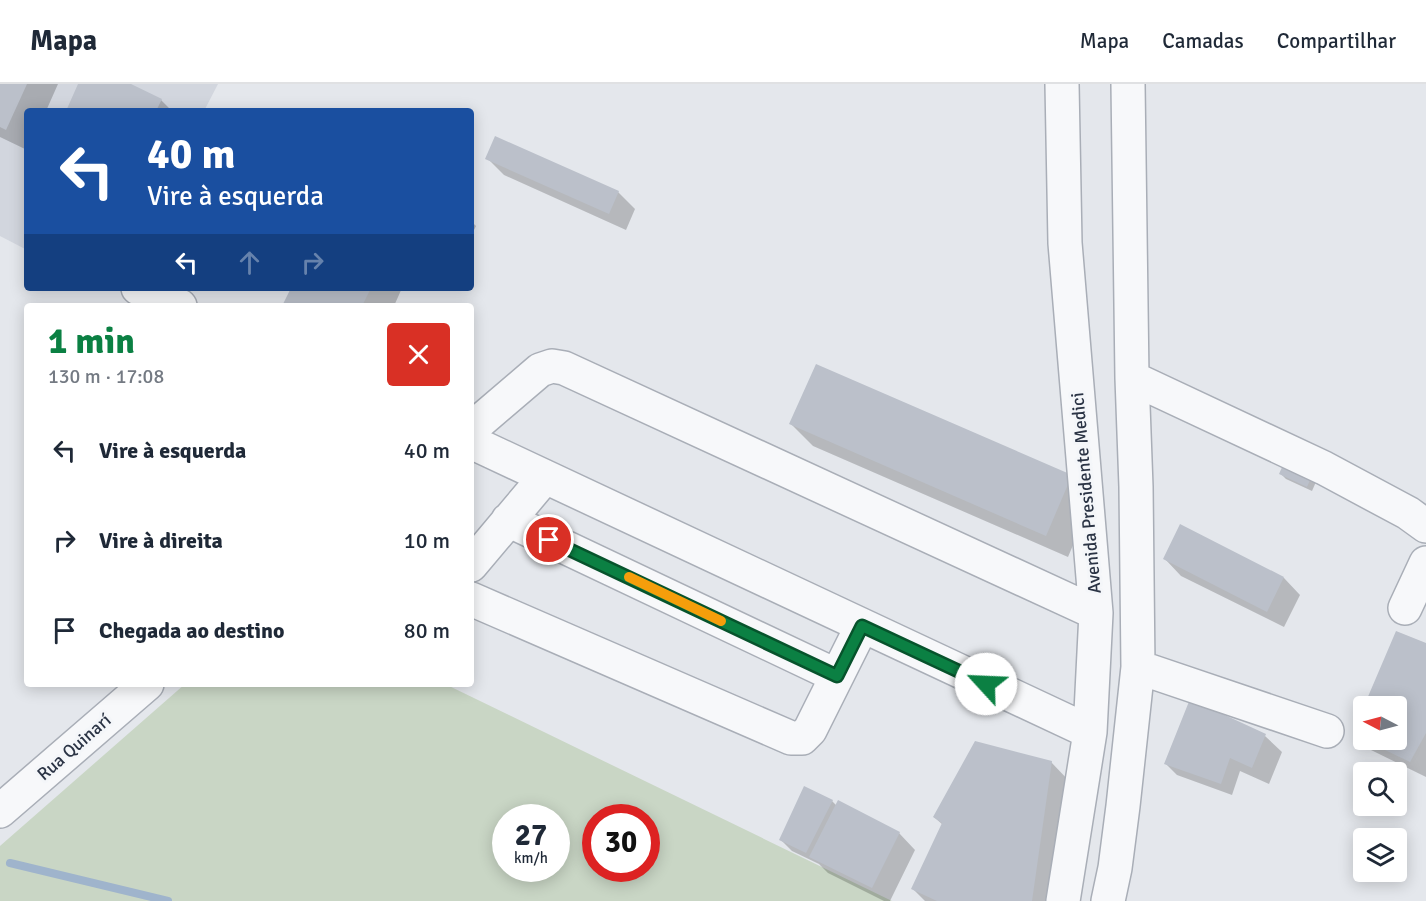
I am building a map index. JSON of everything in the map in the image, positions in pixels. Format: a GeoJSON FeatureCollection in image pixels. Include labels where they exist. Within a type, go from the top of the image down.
{"type":"FeatureCollection","features":[{"type":"Feature","properties":{"kind":"street","name":"Avenida Presidente Medici"},"geometry":{"type":"LineString","coordinates":[[1062,84],[1065,243],[1096,613],[1090,732],[1062,901]]}},
{"type":"Feature","properties":{"kind":"street"},"geometry":{"type":"LineString","coordinates":[[1108,901],[1115,868],[1138,667],[1128,84]]}},
{"type":"Feature","properties":{"kind":"street"},"geometry":{"type":"LineString","coordinates":[[145,291],[173,303]]}},
{"type":"Feature","properties":{"kind":"street"},"geometry":{"type":"LineString","coordinates":[[474,426],[540,370],[552,366],[564,368],[1096,613]]}},
{"type":"Feature","properties":{"kind":"street"},"geometry":{"type":"LineString","coordinates":[[1132,378],[1323,468],[1408,513],[1426,526]]}},
{"type":"Feature","properties":{"kind":"street"},"geometry":{"type":"LineString","coordinates":[[474,443],[1090,732]]}},
{"type":"Feature","properties":{"kind":"street"},"geometry":{"type":"LineString","coordinates":[[474,561],[544,477]]}},
{"type":"Feature","properties":{"kind":"street"},"geometry":{"type":"LineString","coordinates":[[508,520],[837,676]]}},
{"type":"Feature","properties":{"kind":"street"},"geometry":{"type":"LineString","coordinates":[[1405,608],[1426,563]]}},
{"type":"Feature","properties":{"kind":"street"},"geometry":{"type":"LineString","coordinates":[[474,600],[791,738],[802,738],[810,730],[862,626]]}},
{"type":"Feature","properties":{"kind":"street"},"geometry":{"type":"LineString","coordinates":[[1138,667],[1327,731]]}},
{"type":"Feature","properties":{"kind":"street","name":"Rua Quinarí"},"geometry":{"type":"LineString","coordinates":[[0,811],[144,687]]}},
{"type":"Feature","properties":{"kind":"shaded area"},"geometry":{"type":"Polygon","coordinates":[[[0,84],[218,84],[206,108],[24,108],[24,248],[0,236],[0,84]]]}},
{"type":"Feature","properties":{"kind":"green space"},"geometry":{"type":"Polygon","coordinates":[[[182,687],[451,687],[892,901],[0,901],[0,846],[182,687]]]}},
{"type":"Feature","properties":{"kind":"building"},"geometry":{"type":"Polygon","coordinates":[[[0,84],[27,84],[6,130],[0,127],[0,84]]]}},
{"type":"Feature","properties":{"kind":"building"},"geometry":{"type":"Polygon","coordinates":[[[78,84],[131,84],[162,99],[158,108],[67,108],[78,84]]]}},
{"type":"Feature","properties":{"kind":"building"},"geometry":{"type":"Polygon","coordinates":[[[495,136],[619,191],[609,214],[485,159],[495,136]]]}},
{"type":"Feature","properties":{"kind":"building"},"geometry":{"type":"Polygon","coordinates":[[[290,291],[370,291],[364,303],[284,303],[290,291]]]}},
{"type":"Feature","properties":{"kind":"building"},"geometry":{"type":"Polygon","coordinates":[[[816,364],[1072,475],[1046,536],[789,424],[816,364]]]}},
{"type":"Feature","properties":{"kind":"building"},"geometry":{"type":"Polygon","coordinates":[[[1287,456],[1315,469],[1307,487],[1279,474],[1287,456]]]}},
{"type":"Feature","properties":{"kind":"building"},"geometry":{"type":"Polygon","coordinates":[[[1180,524],[1284,577],[1267,612],[1163,559],[1180,524]]]}},
{"type":"Feature","properties":{"kind":"building"},"geometry":{"type":"Polygon","coordinates":[[[1396,631],[1426,643],[1426,733],[1410,762],[1385,750],[1407,750],[1407,696],[1368,696],[1396,631]]]}},
{"type":"Feature","properties":{"kind":"building"},"geometry":{"type":"Polygon","coordinates":[[[1190,699],[1266,734],[1252,768],[1230,758],[1221,784],[1164,764],[1190,699]]]}},
{"type":"Feature","properties":{"kind":"building"},"geometry":{"type":"Polygon","coordinates":[[[975,741],[1052,761],[1032,901],[937,901],[911,889],[942,823],[933,817],[975,741]]]}},
{"type":"Feature","properties":{"kind":"building"},"geometry":{"type":"Polygon","coordinates":[[[804,786],[833,800],[806,853],[779,840],[804,786]]]}},
{"type":"Feature","properties":{"kind":"building"},"geometry":{"type":"Polygon","coordinates":[[[838,800],[900,832],[872,888],[809,857],[838,800]]]}},
{"type":"Feature","properties":{"kind":"waterway"},"geometry":{"type":"LineString","coordinates":[[10,863],[168,901]]}},
{"type":"Feature","properties":{"kind":"slow traffic"},"geometry":{"type":"LineString","coordinates":[[629,577],[721,621]]}},
{"type":"Feature","properties":{"kind":"route"},"geometry":{"type":"LineString","coordinates":[[549,540],[837,676],[862,626],[986,684]]}}]}
